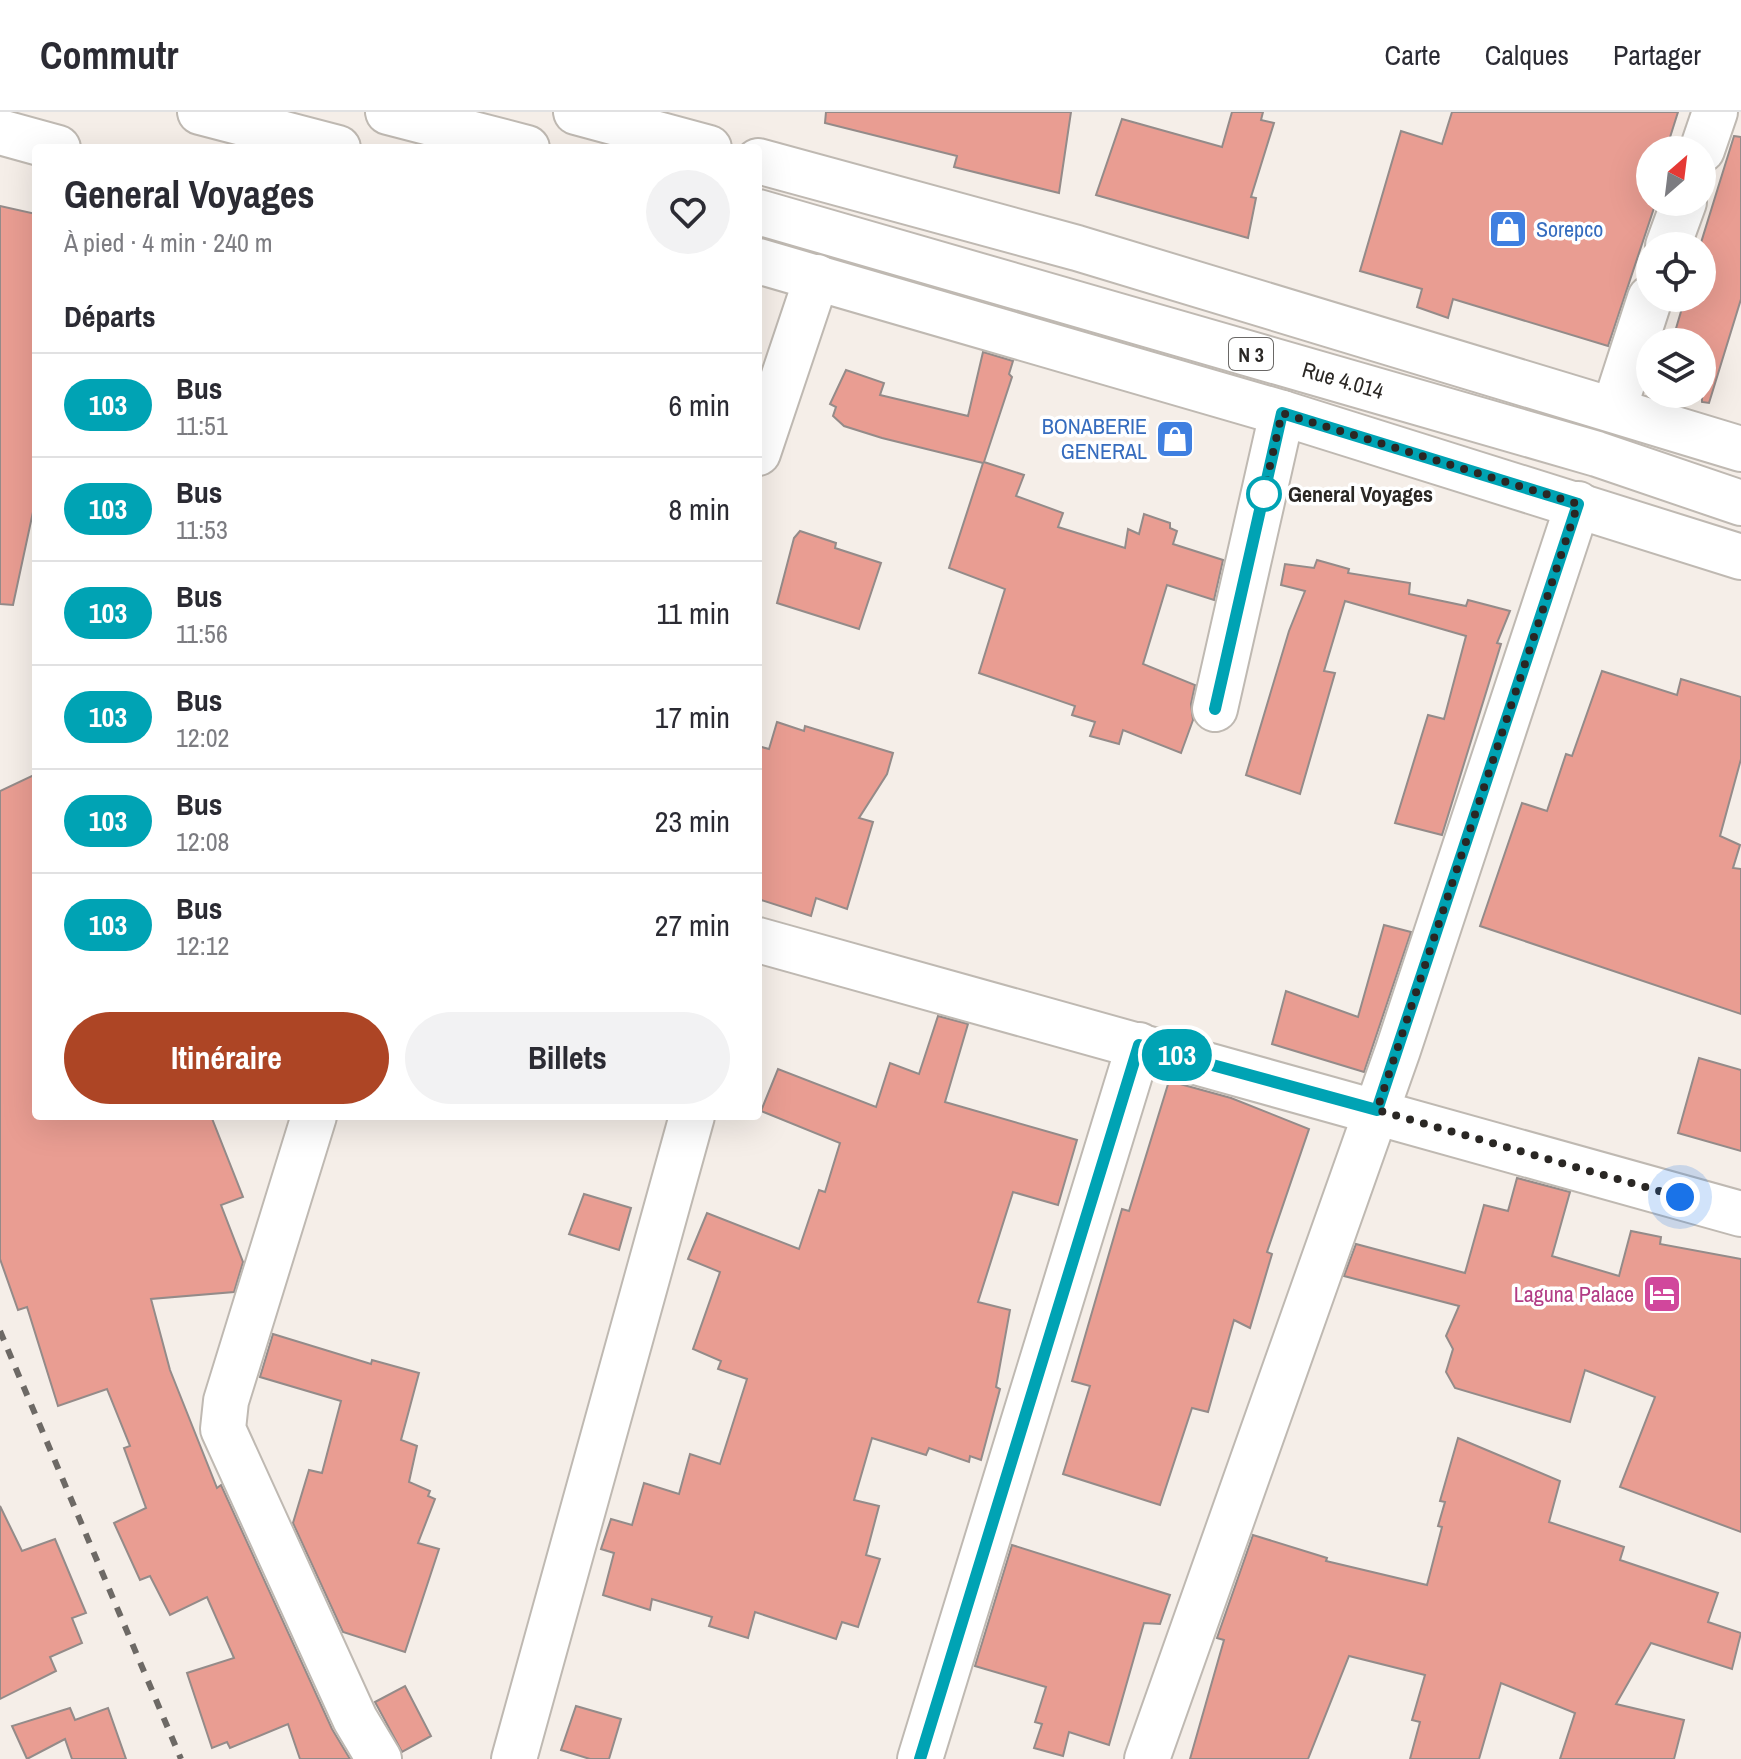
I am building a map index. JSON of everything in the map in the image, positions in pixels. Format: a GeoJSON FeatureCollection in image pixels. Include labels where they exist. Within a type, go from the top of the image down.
{"type":"FeatureCollection","features":[{"type":"Feature","properties":{"kind":"main road"},"geometry":{"type":"LineString","coordinates":[[200,112],[323,144]]}},
{"type":"Feature","properties":{"kind":"main road"},"geometry":{"type":"LineString","coordinates":[[388,112],[512,144]]}},
{"type":"Feature","properties":{"kind":"main road"},"geometry":{"type":"LineString","coordinates":[[576,112],[694,144]]}},
{"type":"Feature","properties":{"kind":"main road"},"geometry":{"type":"LineString","coordinates":[[1707,136],[1715,112]]}},
{"type":"Feature","properties":{"kind":"main road"},"geometry":{"type":"LineString","coordinates":[[0,132],[44,144]]}},
{"type":"Feature","properties":{"kind":"main road"},"geometry":{"type":"LineString","coordinates":[[762,162],[1077,248],[1741,449]]}},
{"type":"Feature","properties":{"kind":"main road","name":"Rue 4.014"},"geometry":{"type":"LineString","coordinates":[[762,213],[1597,454],[1741,503]]}},
{"type":"Feature","properties":{"kind":"main road"},"geometry":{"type":"LineString","coordinates":[[762,262],[1282,413],[1741,557]]}},
{"type":"Feature","properties":{"kind":"main road"},"geometry":{"type":"LineString","coordinates":[[762,441],[817,277]]}},
{"type":"Feature","properties":{"kind":"main road"},"geometry":{"type":"LineString","coordinates":[[1614,409],[1645,312]]}},
{"type":"Feature","properties":{"kind":"main road"},"geometry":{"type":"LineString","coordinates":[[1215,709],[1282,413]]}},
{"type":"Feature","properties":{"kind":"main road"},"geometry":{"type":"LineString","coordinates":[[1147,1759],[1377,1110],[1578,504]]}},
{"type":"Feature","properties":{"kind":"main road"},"geometry":{"type":"LineString","coordinates":[[762,941],[1377,1110],[1741,1214]]}},
{"type":"Feature","properties":{"kind":"main road"},"geometry":{"type":"LineString","coordinates":[[920,1759],[1139,1045]]}},
{"type":"Feature","properties":{"kind":"main road"},"geometry":{"type":"LineString","coordinates":[[313,1120],[226,1401],[223,1429],[355,1719],[379,1759]]}},
{"type":"Feature","properties":{"kind":"main road"},"geometry":{"type":"LineString","coordinates":[[514,1759],[691,1120]]}},
{"type":"Feature","properties":{"kind":"building"},"geometry":{"type":"Polygon","coordinates":[[[826,112],[1071,112],[1059,193],[954,167],[957,156],[825,123],[826,112]]]}},
{"type":"Feature","properties":{"kind":"building"},"geometry":{"type":"Polygon","coordinates":[[[1232,112],[1263,112],[1261,120],[1274,123],[1251,197],[1256,198],[1248,238],[1096,195],[1122,119],[1222,147],[1232,112]]]}},
{"type":"Feature","properties":{"kind":"building","name":"Sorepco"},"geometry":{"type":"Polygon","coordinates":[[[1452,112],[1678,112],[1670,136],[1636,136],[1636,216],[1651,216],[1646,232],[1636,232],[1636,262],[1608,346],[1453,299],[1448,318],[1417,307],[1422,289],[1360,271],[1401,131],[1442,144],[1452,112]]]}},
{"type":"Feature","properties":{"kind":"building"},"geometry":{"type":"Polygon","coordinates":[[[1734,136],[1741,137],[1741,299],[1716,380],[1716,328],[1676,328],[1681,312],[1716,312],[1716,232],[1704,232],[1709,216],[1716,216],[1716,194],[1734,136]]]}},
{"type":"Feature","properties":{"kind":"building"},"geometry":{"type":"Polygon","coordinates":[[[0,206],[32,213],[32,517],[13,605],[0,604],[0,206]]]}},
{"type":"Feature","properties":{"kind":"building"},"geometry":{"type":"Polygon","coordinates":[[[983,352],[1013,361],[1009,374],[1012,377],[984,462],[1024,475],[1016,496],[1063,513],[1058,527],[1125,548],[1128,529],[1139,534],[1144,514],[1170,523],[1170,528],[1177,531],[1173,544],[1223,560],[1214,600],[1167,585],[1143,664],[1195,685],[1191,704],[1193,720],[1181,753],[1123,730],[1119,744],[1090,736],[1095,722],[1072,715],[1075,706],[979,673],[1005,589],[949,568],[983,463],[882,438],[844,426],[833,416],[836,407],[830,404],[846,370],[884,383],[880,395],[968,416],[983,352]]]}},
{"type":"Feature","properties":{"kind":"building"},"geometry":{"type":"Polygon","coordinates":[[[800,531],[836,543],[835,548],[881,563],[859,629],[777,603],[794,538],[800,531]]]}},
{"type":"Feature","properties":{"kind":"building"},"geometry":{"type":"Polygon","coordinates":[[[1317,560],[1349,569],[1348,573],[1410,583],[1409,594],[1466,606],[1468,600],[1510,611],[1497,643],[1501,644],[1442,835],[1395,823],[1428,715],[1444,719],[1466,636],[1345,601],[1324,671],[1335,673],[1300,794],[1246,775],[1289,631],[1305,591],[1281,585],[1285,564],[1314,568],[1317,560]]]}},
{"type":"Feature","properties":{"kind":"building"},"geometry":{"type":"Polygon","coordinates":[[[1602,671],[1677,695],[1681,679],[1741,697],[1741,759],[1720,836],[1740,845],[1733,868],[1741,869],[1741,1014],[1480,926],[1522,803],[1547,811],[1566,754],[1572,756],[1602,671]]]}},
{"type":"Feature","properties":{"kind":"building"},"geometry":{"type":"Polygon","coordinates":[[[777,722],[804,731],[805,726],[893,753],[887,774],[859,818],[873,822],[847,909],[816,898],[811,916],[762,900],[762,747],[769,749],[777,722]]]}},
{"type":"Feature","properties":{"kind":"building"},"geometry":{"type":"Polygon","coordinates":[[[32,776],[32,1120],[213,1120],[243,1197],[221,1205],[243,1262],[234,1292],[151,1299],[170,1370],[217,1488],[221,1485],[332,1729],[350,1759],[300,1759],[288,1724],[230,1748],[227,1742],[212,1748],[187,1673],[234,1658],[207,1597],[170,1615],[150,1576],[140,1580],[114,1523],[146,1508],[124,1448],[130,1446],[107,1389],[58,1406],[27,1307],[18,1310],[0,1259],[0,791],[32,776]]]}},
{"type":"Feature","properties":{"kind":"building"},"geometry":{"type":"Polygon","coordinates":[[[1384,925],[1411,932],[1364,1072],[1272,1044],[1286,991],[1358,1017],[1384,925]]]}},
{"type":"Feature","properties":{"kind":"building"},"geometry":{"type":"Polygon","coordinates":[[[938,1016],[968,1024],[945,1102],[1077,1140],[1058,1205],[1013,1192],[978,1302],[1010,1310],[996,1387],[1000,1389],[981,1460],[970,1456],[969,1462],[929,1448],[926,1455],[872,1438],[854,1500],[879,1506],[866,1555],[880,1559],[858,1627],[842,1622],[836,1639],[755,1612],[748,1638],[709,1626],[712,1617],[652,1599],[650,1610],[603,1595],[614,1553],[601,1549],[611,1519],[632,1525],[644,1483],[679,1494],[690,1454],[720,1464],[747,1379],[718,1369],[721,1361],[693,1349],[720,1272],[688,1259],[707,1213],[799,1249],[819,1190],[825,1192],[840,1143],[762,1111],[778,1069],[876,1107],[890,1063],[919,1074],[938,1016]]]}},
{"type":"Feature","properties":{"kind":"building"},"geometry":{"type":"Polygon","coordinates":[[[1699,1058],[1741,1070],[1741,1151],[1678,1133],[1699,1058]]]}},
{"type":"Feature","properties":{"kind":"building"},"geometry":{"type":"Polygon","coordinates":[[[1169,1081],[1231,1098],[1309,1129],[1267,1252],[1272,1254],[1250,1328],[1234,1320],[1208,1412],[1192,1408],[1160,1505],[1063,1474],[1090,1386],[1072,1381],[1122,1209],[1129,1211],[1169,1081]]]}},
{"type":"Feature","properties":{"kind":"building"},"geometry":{"type":"Polygon","coordinates":[[[1517,1178],[1570,1192],[1552,1256],[1619,1276],[1631,1231],[1661,1237],[1660,1244],[1741,1259],[1741,1532],[1620,1487],[1655,1397],[1585,1370],[1570,1422],[1455,1388],[1446,1372],[1453,1349],[1446,1336],[1459,1306],[1344,1276],[1356,1244],[1465,1273],[1484,1205],[1508,1211],[1517,1178]]]}},
{"type":"Feature","properties":{"kind":"building"},"geometry":{"type":"Polygon","coordinates":[[[584,1194],[631,1208],[619,1250],[569,1234],[584,1194]]]}},
{"type":"Feature","properties":{"kind":"building"},"geometry":{"type":"Polygon","coordinates":[[[273,1334],[371,1364],[372,1360],[419,1373],[401,1440],[417,1446],[409,1482],[430,1491],[428,1496],[435,1499],[418,1543],[439,1549],[405,1652],[343,1632],[293,1523],[309,1470],[322,1473],[341,1401],[260,1377],[273,1334]]]}},
{"type":"Feature","properties":{"kind":"building"},"geometry":{"type":"Polygon","coordinates":[[[1458,1438],[1560,1481],[1549,1522],[1624,1547],[1620,1560],[1718,1593],[1708,1622],[1741,1633],[1732,1669],[1651,1643],[1616,1704],[1684,1720],[1674,1759],[1560,1759],[1575,1713],[1501,1683],[1479,1759],[1410,1759],[1420,1722],[1412,1720],[1425,1675],[1349,1656],[1308,1759],[1190,1759],[1224,1640],[1217,1638],[1253,1535],[1327,1558],[1326,1561],[1427,1585],[1442,1527],[1438,1526],[1445,1502],[1440,1501],[1458,1438]]]}},
{"type":"Feature","properties":{"kind":"building"},"geometry":{"type":"Polygon","coordinates":[[[0,1506],[22,1551],[55,1539],[86,1613],[72,1618],[82,1643],[50,1657],[56,1671],[0,1699],[0,1506]]]}},
{"type":"Feature","properties":{"kind":"building"},"geometry":{"type":"Polygon","coordinates":[[[1012,1545],[1170,1595],[1160,1624],[1144,1623],[1109,1745],[1069,1732],[1063,1756],[1034,1748],[1042,1724],[1035,1722],[1046,1687],[975,1666],[1012,1545]]]}},
{"type":"Feature","properties":{"kind":"building"},"geometry":{"type":"Polygon","coordinates":[[[405,1686],[431,1736],[402,1752],[375,1702],[405,1686]]]}},
{"type":"Feature","properties":{"kind":"building"},"geometry":{"type":"Polygon","coordinates":[[[576,1706],[621,1719],[609,1759],[590,1759],[561,1750],[576,1706]]]}},
{"type":"Feature","properties":{"kind":"building"},"geometry":{"type":"Polygon","coordinates":[[[70,1708],[75,1720],[108,1708],[126,1759],[72,1759],[65,1739],[27,1759],[12,1726],[70,1708]]]}},
{"type":"Feature","properties":{"kind":"railway"},"geometry":{"type":"LineString","coordinates":[[0,1331],[181,1759]]}},
{"type":"Feature","properties":{"kind":"bus line","name":"103"},"geometry":{"type":"LineString","coordinates":[[920,1759],[1139,1045],[1377,1110],[1578,504],[1282,413],[1215,709]]}},
{"type":"Feature","properties":{"kind":"place","name":"Sorepco"},"geometry":{"type":"Point","coordinates":[1508,229]}},
{"type":"Feature","properties":{"kind":"place","name":"BONABERIE GENERAL"},"geometry":{"type":"Point","coordinates":[1175,439]}},
{"type":"Feature","properties":{"kind":"place","name":"General Voyages"},"geometry":{"type":"Point","coordinates":[1264,494]}},
{"type":"Feature","properties":{"kind":"place","name":"Laguna Palace"},"geometry":{"type":"Point","coordinates":[1662,1294]}},
{"type":"Feature","properties":{"kind":"route"},"geometry":{"type":"LineString","coordinates":[[1264,494],[1262,501],[1282,413],[1578,504],[1377,1110],[1680,1197]]}}]}
